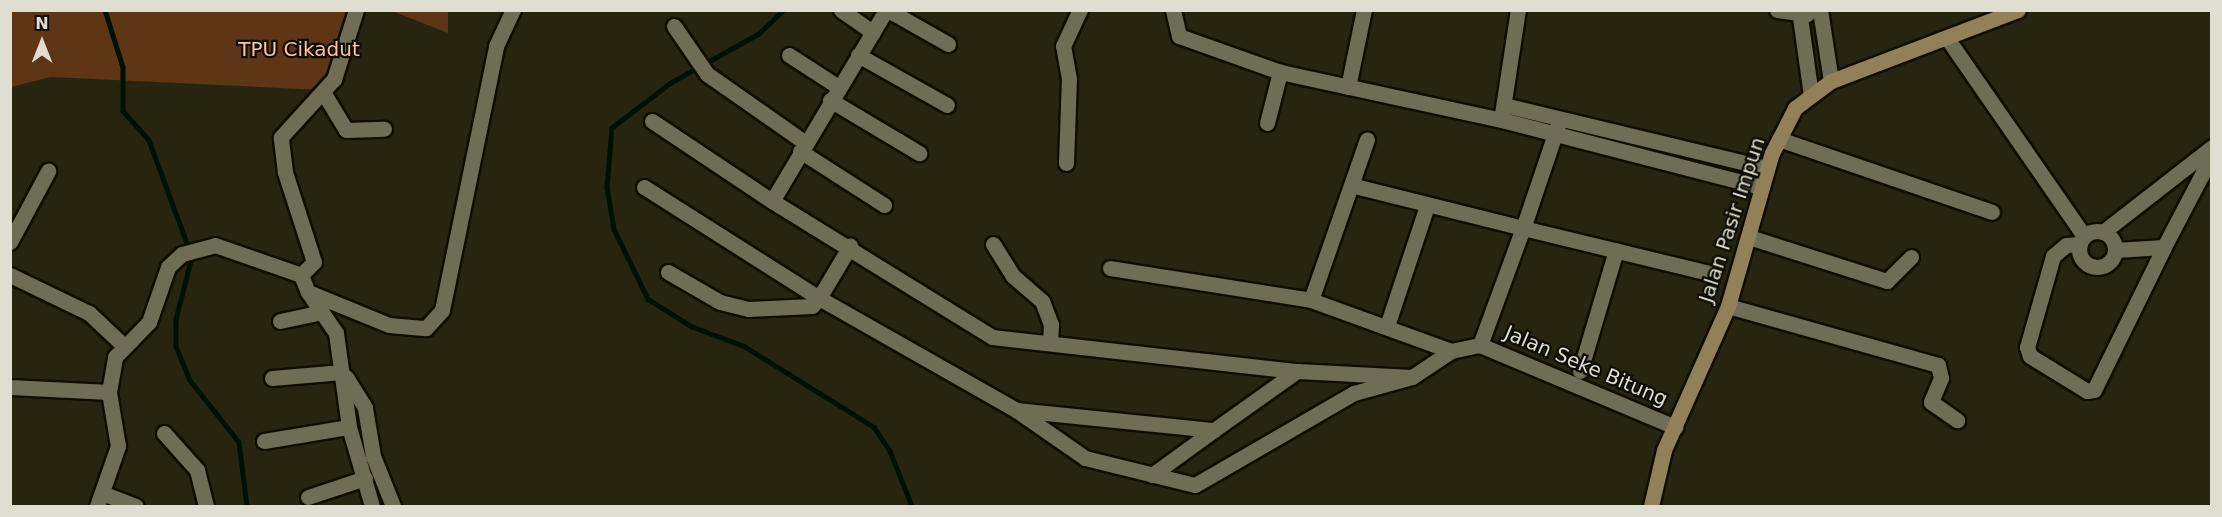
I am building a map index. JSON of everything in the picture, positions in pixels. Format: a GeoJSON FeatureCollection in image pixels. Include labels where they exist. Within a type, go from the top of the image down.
{"type":"FeatureCollection","features":[{"type":"Feature","properties":{"kind":"street"},"geometry":{"type":"LineString","coordinates":[[301,275],[316,257],[285,172],[281,136],[334,79],[356,10]]}},
{"type":"Feature","properties":{"kind":"street"},"geometry":{"type":"LineString","coordinates":[[308,292],[389,325],[413,329],[426,328],[442,310],[496,46],[513,10]]}},
{"type":"Feature","properties":{"kind":"street"},"geometry":{"type":"LineString","coordinates":[[841,10],[873,32]]}},
{"type":"Feature","properties":{"kind":"street"},"geometry":{"type":"LineString","coordinates":[[772,201],[837,86],[887,10],[948,44]]}},
{"type":"Feature","properties":{"kind":"street"},"geometry":{"type":"LineString","coordinates":[[1066,163],[1069,79],[1063,46],[1080,10]]}},
{"type":"Feature","properties":{"kind":"street"},"geometry":{"type":"LineString","coordinates":[[1173,10],[1179,36],[1280,72],[1348,87],[1503,113],[1560,119],[1767,168]]}},
{"type":"Feature","properties":{"kind":"street"},"geometry":{"type":"LineString","coordinates":[[1348,87],[1364,10]]}},
{"type":"Feature","properties":{"kind":"street"},"geometry":{"type":"LineString","coordinates":[[1503,113],[1518,10]]}},
{"type":"Feature","properties":{"kind":"street"},"geometry":{"type":"LineString","coordinates":[[1777,10],[1820,12],[1831,81]]}},
{"type":"Feature","properties":{"kind":"street","name":"Jalan Pasir Impun"},"geometry":{"type":"LineString","coordinates":[[1651,507],[1655,474],[1728,306],[1767,168],[1795,108],[1831,81],[2018,10]]}},
{"type":"Feature","properties":{"kind":"street"},"geometry":{"type":"LineString","coordinates":[[1799,12],[1811,95]]}},
{"type":"Feature","properties":{"kind":"street"},"geometry":{"type":"LineString","coordinates":[[674,26],[686,40],[707,74],[884,205]]}},
{"type":"Feature","properties":{"kind":"street"},"geometry":{"type":"LineString","coordinates":[[1947,38],[2082,240],[2082,258],[2094,267],[2108,263],[2115,250]]}},
{"type":"Feature","properties":{"kind":"street"},"geometry":{"type":"LineString","coordinates":[[789,55],[837,86]]}},
{"type":"Feature","properties":{"kind":"street"},"geometry":{"type":"LineString","coordinates":[[858,55],[947,105]]}},
{"type":"Feature","properties":{"kind":"street"},"geometry":{"type":"LineString","coordinates":[[1267,123],[1280,72]]}},
{"type":"Feature","properties":{"kind":"street"},"geometry":{"type":"LineString","coordinates":[[323,92],[346,130],[384,129]]}},
{"type":"Feature","properties":{"kind":"street"},"geometry":{"type":"LineString","coordinates":[[830,100],[918,153]]}},
{"type":"Feature","properties":{"kind":"street"},"geometry":{"type":"LineString","coordinates":[[1503,113],[1554,136],[1762,186]]}},
{"type":"Feature","properties":{"kind":"street"},"geometry":{"type":"LineString","coordinates":[[644,186],[819,298],[1016,410],[1085,458],[1195,485],[1354,393],[1412,377],[1451,351],[1480,345],[1560,119]]}},
{"type":"Feature","properties":{"kind":"street"},"geometry":{"type":"LineString","coordinates":[[652,121],[772,201],[850,246],[986,334],[1298,371],[1412,377]]}},
{"type":"Feature","properties":{"kind":"street"},"geometry":{"type":"LineString","coordinates":[[1311,300],[1355,186],[1367,139]]}},
{"type":"Feature","properties":{"kind":"street"},"geometry":{"type":"LineString","coordinates":[[1779,139],[1992,212]]}},
{"type":"Feature","properties":{"kind":"street"},"geometry":{"type":"LineString","coordinates":[[2211,147],[2103,232],[2066,245],[2053,256],[2028,347],[2030,356],[2087,391],[2094,390],[2211,155]]}},
{"type":"Feature","properties":{"kind":"street"},"geometry":{"type":"LineString","coordinates":[[1706,173],[1711,155]]}},
{"type":"Feature","properties":{"kind":"street"},"geometry":{"type":"LineString","coordinates":[[10,242],[48,171]]}},
{"type":"Feature","properties":{"kind":"street"},"geometry":{"type":"LineString","coordinates":[[1355,186],[1427,206],[1709,273]]}},
{"type":"Feature","properties":{"kind":"street"},"geometry":{"type":"LineString","coordinates":[[1388,326],[1427,206]]}},
{"type":"Feature","properties":{"kind":"street"},"geometry":{"type":"LineString","coordinates":[[2103,232],[2115,250]]}},
{"type":"Feature","properties":{"kind":"street"},"geometry":{"type":"LineString","coordinates":[[1749,237],[1887,281],[1911,257]]}},
{"type":"Feature","properties":{"kind":"street"},"geometry":{"type":"LineString","coordinates":[[993,244],[1013,276],[1042,301],[1051,324],[1050,341]]}},
{"type":"Feature","properties":{"kind":"street"},"geometry":{"type":"LineString","coordinates":[[668,272],[720,302],[748,309],[812,306],[850,246]]}},
{"type":"Feature","properties":{"kind":"street"},"geometry":{"type":"LineString","coordinates":[[2115,250],[2164,247]]}},
{"type":"Feature","properties":{"kind":"street"},"geometry":{"type":"LineString","coordinates":[[136,507],[106,501],[117,446],[110,392],[123,345],[149,321],[168,267],[182,254],[199,248],[239,250],[301,275],[308,292],[336,333],[349,427],[372,507]]}},
{"type":"Feature","properties":{"kind":"street"},"geometry":{"type":"LineString","coordinates":[[1580,371],[1616,250]]}},
{"type":"Feature","properties":{"kind":"street"},"geometry":{"type":"LineString","coordinates":[[1110,268],[1311,300],[1388,326],[1451,351]]}},
{"type":"Feature","properties":{"kind":"street"},"geometry":{"type":"LineString","coordinates":[[10,274],[89,313],[123,345]]}},
{"type":"Feature","properties":{"kind":"street"},"geometry":{"type":"LineString","coordinates":[[1728,306],[1938,365],[1941,378],[1931,402],[1957,420]]}},
{"type":"Feature","properties":{"kind":"street"},"geometry":{"type":"LineString","coordinates":[[280,321],[322,312]]}},
{"type":"Feature","properties":{"kind":"street","name":"Jalan Seke Bitung"},"geometry":{"type":"LineString","coordinates":[[1480,345],[1675,427]]}},
{"type":"Feature","properties":{"kind":"street"},"geometry":{"type":"LineString","coordinates":[[1152,475],[1298,371]]}},
{"type":"Feature","properties":{"kind":"street"},"geometry":{"type":"LineString","coordinates":[[273,378],[342,372]]}},
{"type":"Feature","properties":{"kind":"street"},"geometry":{"type":"LineString","coordinates":[[342,372],[365,408],[373,456],[393,507]]}},
{"type":"Feature","properties":{"kind":"street"},"geometry":{"type":"LineString","coordinates":[[10,387],[110,392]]}},
{"type":"Feature","properties":{"kind":"street"},"geometry":{"type":"LineString","coordinates":[[1016,410],[1214,430]]}},
{"type":"Feature","properties":{"kind":"street"},"geometry":{"type":"LineString","coordinates":[[264,441],[349,427]]}},
{"type":"Feature","properties":{"kind":"street"},"geometry":{"type":"LineString","coordinates":[[164,433],[197,470],[207,507]]}},
{"type":"Feature","properties":{"kind":"street"},"geometry":{"type":"LineString","coordinates":[[308,497],[365,478]]}},
{"type":"Feature","properties":{"kind":"green space","name":"TPU Cikadut"},"geometry":{"type":"Polygon","coordinates":[[[10,11],[351,11],[337,67],[321,90],[51,77],[11,87],[10,11]]]}},
{"type":"Feature","properties":{"kind":"green space","name":"TPU Cikadut"},"geometry":{"type":"Polygon","coordinates":[[[392,11],[448,11],[448,33],[392,11]]]}},
{"type":"Feature","properties":{"kind":"waterway"},"geometry":{"type":"LineString","coordinates":[[105,10],[123,67],[123,111],[149,140],[192,257],[176,320],[176,346],[189,379],[239,442],[247,506]]}},
{"type":"Feature","properties":{"kind":"waterway"},"geometry":{"type":"LineString","coordinates":[[784,10],[759,34],[671,83],[612,128],[607,187],[614,229],[648,299],[691,326],[744,346],[874,427],[890,451],[912,506]]}}]}
